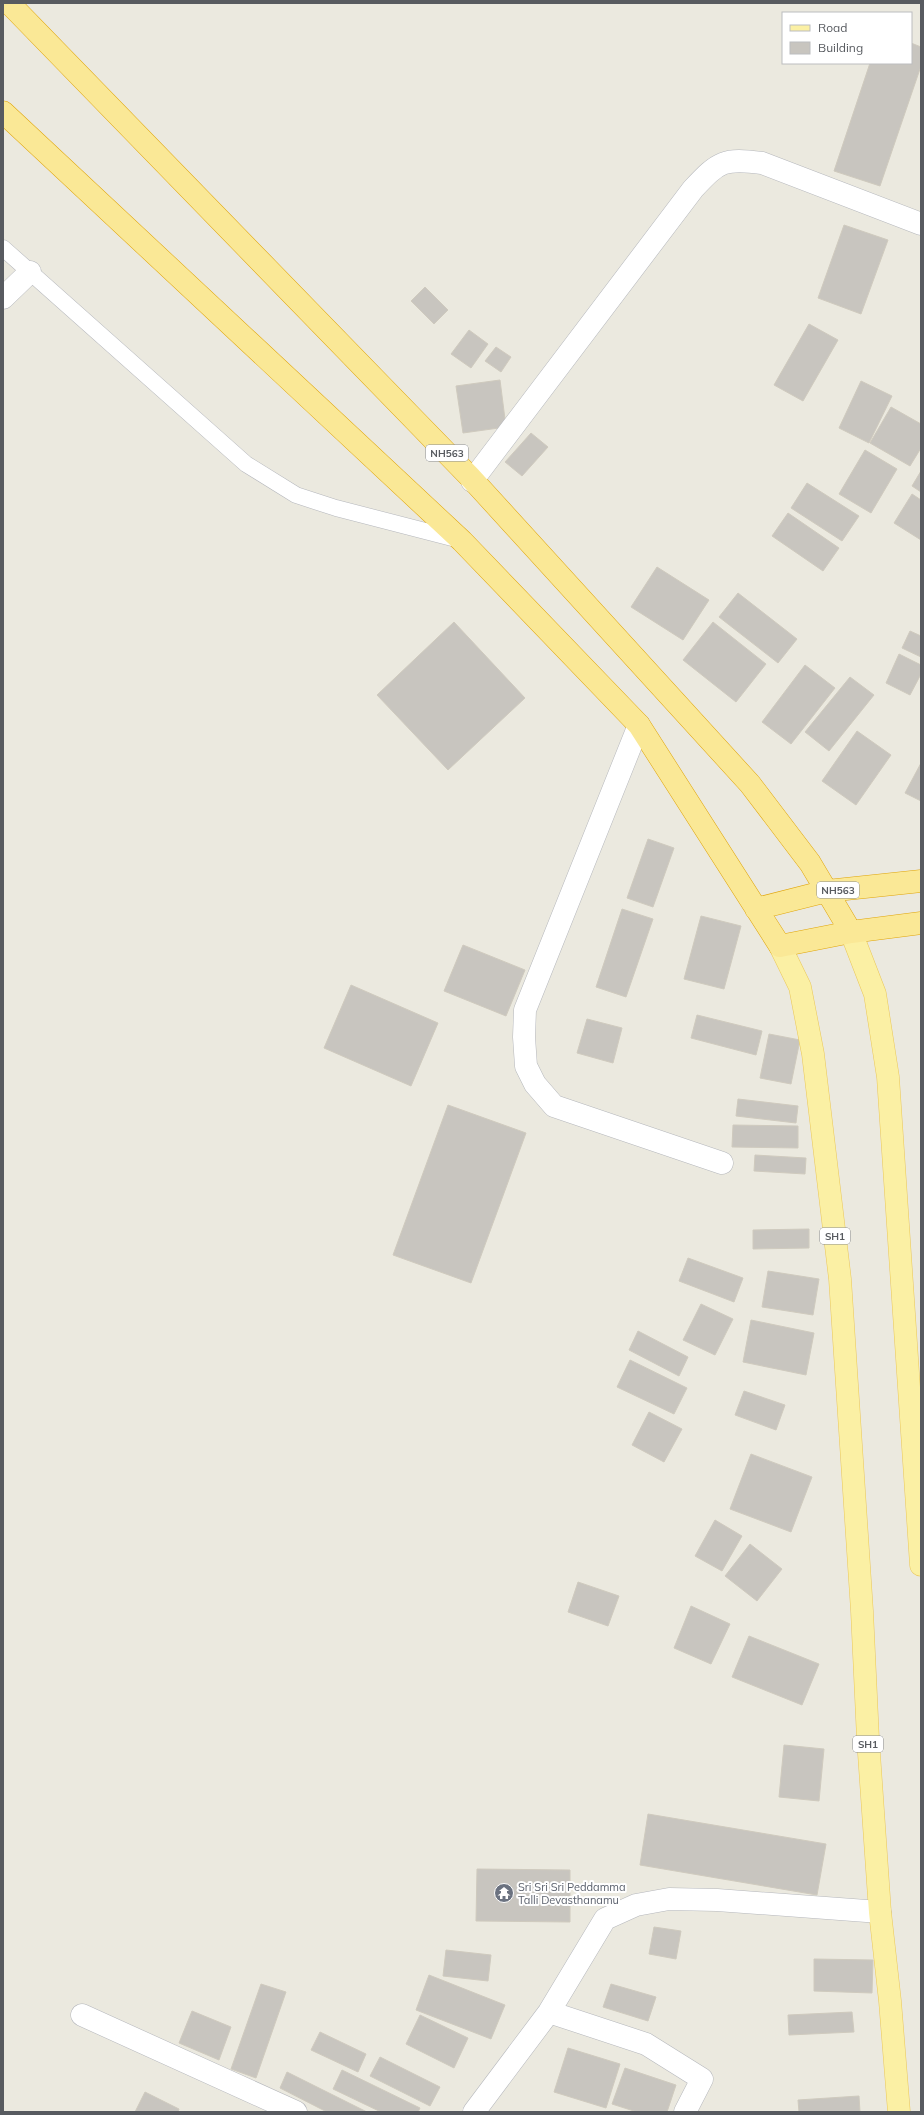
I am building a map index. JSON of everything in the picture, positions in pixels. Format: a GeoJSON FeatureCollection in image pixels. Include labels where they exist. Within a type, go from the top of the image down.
{"type":"FeatureCollection","features":[{"type":"Feature","properties":{"kind":"highway","name":"NH563"},"geometry":{"type":"LineString","coordinates":[[9,3],[470,477],[472,481],[750,784],[810,863],[851,932]]}},
{"type":"Feature","properties":{"kind":"highway"},"geometry":{"type":"LineString","coordinates":[[3,112],[462,541],[639,725],[780,946],[851,932],[921,923]]}},
{"type":"Feature","properties":{"kind":"highway","name":"NH563"},"geometry":{"type":"LineString","coordinates":[[756,909],[827,891],[921,881]]}},
{"type":"Feature","properties":{"kind":"main road"},"geometry":{"type":"LineString","coordinates":[[851,932],[875,994],[888,1077],[921,1565]]}},
{"type":"Feature","properties":{"kind":"main road","name":"SH1"},"geometry":{"type":"LineString","coordinates":[[780,946],[800,987],[813,1054],[840,1280],[880,1912],[890,2001],[899,2112]]}},
{"type":"Feature","properties":{"kind":"street"},"geometry":{"type":"LineString","coordinates":[[472,481],[693,188],[713,168],[736,160],[762,163],[921,224]]}},
{"type":"Feature","properties":{"kind":"street"},"geometry":{"type":"LineString","coordinates":[[3,298],[30,272]]}},
{"type":"Feature","properties":{"kind":"street"},"geometry":{"type":"LineString","coordinates":[[639,725],[525,1010],[524,1037],[526,1066],[535,1084],[554,1106],[722,1163]]}},
{"type":"Feature","properties":{"kind":"street"},"geometry":{"type":"LineString","coordinates":[[474,2112],[549,2012],[605,1919],[636,1905],[669,1899],[717,1900],[880,1912]]}},
{"type":"Feature","properties":{"kind":"street"},"geometry":{"type":"LineString","coordinates":[[549,2012],[646,2044],[702,2079],[685,2112]]}},
{"type":"Feature","properties":{"kind":"street"},"geometry":{"type":"LineString","coordinates":[[82,2015],[296,2112]]}},
{"type":"Feature","properties":{"kind":"lane"},"geometry":{"type":"LineString","coordinates":[[3,248],[246,464],[296,495],[336,508],[462,541]]}},
{"type":"Feature","properties":{"kind":"building"},"geometry":{"type":"Polygon","coordinates":[[[912,43],[921,47],[921,66],[880,186],[834,171],[870,64],[912,64],[912,43]]]}},
{"type":"Feature","properties":{"kind":"building"},"geometry":{"type":"Polygon","coordinates":[[[844,225],[888,240],[861,314],[818,298],[844,225]]]}},
{"type":"Feature","properties":{"kind":"building"},"geometry":{"type":"Polygon","coordinates":[[[425,287],[448,310],[434,324],[411,301],[425,287]]]}},
{"type":"Feature","properties":{"kind":"building"},"geometry":{"type":"Polygon","coordinates":[[[809,324],[838,340],[803,401],[774,385],[809,324]]]}},
{"type":"Feature","properties":{"kind":"building"},"geometry":{"type":"Polygon","coordinates":[[[469,330],[488,344],[471,368],[451,354],[469,330]]]}},
{"type":"Feature","properties":{"kind":"building"},"geometry":{"type":"Polygon","coordinates":[[[496,347],[511,357],[501,372],[485,361],[496,347]]]}},
{"type":"Feature","properties":{"kind":"building"},"geometry":{"type":"Polygon","coordinates":[[[500,380],[506,427],[463,433],[456,386],[500,380]]]}},
{"type":"Feature","properties":{"kind":"building"},"geometry":{"type":"Polygon","coordinates":[[[861,381],[892,396],[869,443],[839,428],[861,381]]]}},
{"type":"Feature","properties":{"kind":"building"},"geometry":{"type":"Polygon","coordinates":[[[891,407],[921,424],[921,448],[910,466],[870,443],[891,407]]]}},
{"type":"Feature","properties":{"kind":"building"},"geometry":{"type":"Polygon","coordinates":[[[531,433],[548,447],[522,476],[505,462],[531,433]]]}},
{"type":"Feature","properties":{"kind":"building"},"geometry":{"type":"Polygon","coordinates":[[[865,450],[897,469],[871,513],[839,494],[865,450]]]}},
{"type":"Feature","properties":{"kind":"building"},"geometry":{"type":"Polygon","coordinates":[[[921,471],[921,492],[912,486],[921,471]]]}},
{"type":"Feature","properties":{"kind":"building"},"geometry":{"type":"Polygon","coordinates":[[[807,483],[859,516],[842,541],[791,508],[807,483]]]}},
{"type":"Feature","properties":{"kind":"building"},"geometry":{"type":"Polygon","coordinates":[[[912,494],[921,500],[921,540],[894,523],[912,494]]]}},
{"type":"Feature","properties":{"kind":"building"},"geometry":{"type":"Polygon","coordinates":[[[788,513],[839,548],[823,571],[772,536],[788,513]]]}},
{"type":"Feature","properties":{"kind":"building"},"geometry":{"type":"Polygon","coordinates":[[[657,567],[709,600],[683,640],[631,607],[657,567]]]}},
{"type":"Feature","properties":{"kind":"building"},"geometry":{"type":"Polygon","coordinates":[[[738,593],[797,639],[778,663],[719,617],[738,593]]]}},
{"type":"Feature","properties":{"kind":"building"},"geometry":{"type":"Polygon","coordinates":[[[454,622],[525,698],[448,770],[377,695],[454,622]]]}},
{"type":"Feature","properties":{"kind":"building"},"geometry":{"type":"Polygon","coordinates":[[[713,622],[766,664],[736,702],[683,660],[713,622]]]}},
{"type":"Feature","properties":{"kind":"building"},"geometry":{"type":"Polygon","coordinates":[[[910,631],[921,636],[921,657],[902,648],[910,631]]]}},
{"type":"Feature","properties":{"kind":"building"},"geometry":{"type":"Polygon","coordinates":[[[899,654],[921,665],[921,674],[910,695],[886,683],[899,654]]]}},
{"type":"Feature","properties":{"kind":"building"},"geometry":{"type":"Polygon","coordinates":[[[805,665],[835,688],[791,744],[762,722],[805,665]]]}},
{"type":"Feature","properties":{"kind":"building"},"geometry":{"type":"Polygon","coordinates":[[[850,677],[874,695],[829,751],[805,732],[850,677]]]}},
{"type":"Feature","properties":{"kind":"building"},"geometry":{"type":"Polygon","coordinates":[[[857,731],[891,755],[856,805],[822,781],[857,731]]]}},
{"type":"Feature","properties":{"kind":"building"},"geometry":{"type":"Polygon","coordinates":[[[921,763],[921,801],[905,793],[921,763]]]}},
{"type":"Feature","properties":{"kind":"building"},"geometry":{"type":"Polygon","coordinates":[[[648,839],[674,848],[653,907],[627,898],[648,839]]]}},
{"type":"Feature","properties":{"kind":"building"},"geometry":{"type":"Polygon","coordinates":[[[622,909],[653,919],[626,997],[596,987],[622,909]]]}},
{"type":"Feature","properties":{"kind":"building"},"geometry":{"type":"Polygon","coordinates":[[[701,916],[741,926],[724,989],[684,979],[701,916]]]}},
{"type":"Feature","properties":{"kind":"building"},"geometry":{"type":"Polygon","coordinates":[[[463,945],[525,970],[506,1016],[444,991],[463,945]]]}},
{"type":"Feature","properties":{"kind":"building"},"geometry":{"type":"Polygon","coordinates":[[[351,985],[438,1023],[411,1086],[324,1048],[351,985]]]}},
{"type":"Feature","properties":{"kind":"building"},"geometry":{"type":"Polygon","coordinates":[[[697,1015],[762,1031],[756,1055],[691,1038],[697,1015]]]}},
{"type":"Feature","properties":{"kind":"building"},"geometry":{"type":"Polygon","coordinates":[[[587,1019],[622,1028],[613,1063],[577,1053],[587,1019]]]}},
{"type":"Feature","properties":{"kind":"building"},"geometry":{"type":"Polygon","coordinates":[[[769,1034],[800,1040],[791,1084],[760,1078],[769,1034]]]}},
{"type":"Feature","properties":{"kind":"building"},"geometry":{"type":"Polygon","coordinates":[[[738,1099],[798,1106],[796,1123],[736,1116],[738,1099]]]}},
{"type":"Feature","properties":{"kind":"building"},"geometry":{"type":"Polygon","coordinates":[[[448,1105],[526,1133],[471,1283],[393,1255],[448,1105]]]}},
{"type":"Feature","properties":{"kind":"building"},"geometry":{"type":"Polygon","coordinates":[[[733,1125],[798,1126],[798,1148],[732,1147],[733,1125]]]}},
{"type":"Feature","properties":{"kind":"building"},"geometry":{"type":"Polygon","coordinates":[[[755,1155],[806,1158],[805,1174],[754,1171],[755,1155]]]}},
{"type":"Feature","properties":{"kind":"building"},"geometry":{"type":"Polygon","coordinates":[[[809,1229],[809,1248],[753,1249],[753,1230],[809,1229]]]}},
{"type":"Feature","properties":{"kind":"building"},"geometry":{"type":"Polygon","coordinates":[[[688,1258],[743,1278],[734,1302],[679,1281],[688,1258]]]}},
{"type":"Feature","properties":{"kind":"building"},"geometry":{"type":"Polygon","coordinates":[[[768,1271],[819,1279],[813,1315],[762,1307],[768,1271]]]}},
{"type":"Feature","properties":{"kind":"building"},"geometry":{"type":"Polygon","coordinates":[[[701,1304],[733,1319],[715,1355],[683,1340],[701,1304]]]}},
{"type":"Feature","properties":{"kind":"building"},"geometry":{"type":"Polygon","coordinates":[[[751,1320],[814,1333],[806,1375],[743,1362],[751,1320]]]}},
{"type":"Feature","properties":{"kind":"building"},"geometry":{"type":"Polygon","coordinates":[[[638,1331],[688,1357],[679,1376],[629,1350],[638,1331]]]}},
{"type":"Feature","properties":{"kind":"building"},"geometry":{"type":"Polygon","coordinates":[[[630,1360],[687,1388],[674,1414],[617,1387],[630,1360]]]}},
{"type":"Feature","properties":{"kind":"building"},"geometry":{"type":"Polygon","coordinates":[[[744,1391],[785,1405],[776,1430],[735,1415],[744,1391]]]}},
{"type":"Feature","properties":{"kind":"building"},"geometry":{"type":"Polygon","coordinates":[[[649,1412],[682,1429],[664,1462],[632,1445],[649,1412]]]}},
{"type":"Feature","properties":{"kind":"building"},"geometry":{"type":"Polygon","coordinates":[[[751,1454],[812,1477],[791,1532],[730,1509],[751,1454]]]}},
{"type":"Feature","properties":{"kind":"building"},"geometry":{"type":"Polygon","coordinates":[[[715,1520],[742,1536],[722,1571],[695,1556],[715,1520]]]}},
{"type":"Feature","properties":{"kind":"building"},"geometry":{"type":"Polygon","coordinates":[[[750,1544],[782,1569],[757,1601],[725,1576],[750,1544]]]}},
{"type":"Feature","properties":{"kind":"building"},"geometry":{"type":"Polygon","coordinates":[[[578,1582],[619,1596],[608,1626],[568,1612],[578,1582]]]}},
{"type":"Feature","properties":{"kind":"building"},"geometry":{"type":"Polygon","coordinates":[[[691,1606],[730,1624],[711,1664],[674,1648],[691,1606]]]}},
{"type":"Feature","properties":{"kind":"building"},"geometry":{"type":"Polygon","coordinates":[[[749,1636],[819,1664],[802,1705],[732,1677],[749,1636]]]}},
{"type":"Feature","properties":{"kind":"building"},"geometry":{"type":"Polygon","coordinates":[[[784,1745],[824,1749],[819,1801],[779,1797],[784,1745]]]}},
{"type":"Feature","properties":{"kind":"building"},"geometry":{"type":"Polygon","coordinates":[[[648,1814],[826,1844],[817,1895],[640,1865],[648,1814]]]}},
{"type":"Feature","properties":{"kind":"building"},"geometry":{"type":"Polygon","coordinates":[[[477,1869],[570,1870],[570,1922],[476,1921],[477,1869]]]}},
{"type":"Feature","properties":{"kind":"building"},"geometry":{"type":"Polygon","coordinates":[[[654,1927],[681,1931],[676,1959],[649,1954],[654,1927]]]}},
{"type":"Feature","properties":{"kind":"building"},"geometry":{"type":"Polygon","coordinates":[[[446,1950],[491,1955],[488,1981],[443,1976],[446,1950]]]}},
{"type":"Feature","properties":{"kind":"building"},"geometry":{"type":"Polygon","coordinates":[[[814,1959],[873,1960],[872,1993],[814,1991],[814,1959]]]}},
{"type":"Feature","properties":{"kind":"building"},"geometry":{"type":"Polygon","coordinates":[[[429,1975],[505,2005],[491,2039],[416,2010],[429,1975]]]}},
{"type":"Feature","properties":{"kind":"building"},"geometry":{"type":"Polygon","coordinates":[[[261,1984],[286,1992],[256,2078],[231,2069],[261,1984]]]}},
{"type":"Feature","properties":{"kind":"building"},"geometry":{"type":"Polygon","coordinates":[[[611,1984],[656,1997],[648,2021],[603,2007],[611,1984]]]}},
{"type":"Feature","properties":{"kind":"building"},"geometry":{"type":"Polygon","coordinates":[[[192,2011],[231,2027],[219,2060],[179,2043],[192,2011]]]}},
{"type":"Feature","properties":{"kind":"building"},"geometry":{"type":"Polygon","coordinates":[[[852,2012],[854,2032],[789,2035],[788,2015],[852,2012]]]}},
{"type":"Feature","properties":{"kind":"building"},"geometry":{"type":"Polygon","coordinates":[[[420,2015],[468,2038],[454,2068],[406,2044],[420,2015]]]}},
{"type":"Feature","properties":{"kind":"building"},"geometry":{"type":"Polygon","coordinates":[[[320,2032],[366,2054],[358,2072],[311,2050],[320,2032]]]}},
{"type":"Feature","properties":{"kind":"building"},"geometry":{"type":"Polygon","coordinates":[[[568,2048],[620,2064],[606,2108],[554,2092],[568,2048]]]}},
{"type":"Feature","properties":{"kind":"building"},"geometry":{"type":"Polygon","coordinates":[[[380,2057],[440,2087],[430,2106],[370,2076],[380,2057]]]}},
{"type":"Feature","properties":{"kind":"building"},"geometry":{"type":"Polygon","coordinates":[[[625,2068],[676,2085],[667,2112],[637,2112],[612,2104],[625,2068]]]}},
{"type":"Feature","properties":{"kind":"building"},"geometry":{"type":"Polygon","coordinates":[[[342,2070],[420,2108],[418,2112],[381,2112],[333,2089],[342,2070]]]}},
{"type":"Feature","properties":{"kind":"building"},"geometry":{"type":"Polygon","coordinates":[[[287,2072],[367,2112],[327,2112],[280,2088],[287,2072]]]}},
{"type":"Feature","properties":{"kind":"building"},"geometry":{"type":"Polygon","coordinates":[[[145,2092],[179,2109],[178,2112],[135,2112],[145,2092]]]}},
{"type":"Feature","properties":{"kind":"building"},"geometry":{"type":"Polygon","coordinates":[[[859,2096],[860,2112],[799,2112],[798,2100],[859,2096]]]}},
{"type":"Feature","properties":{"kind":"place","name":"Sri Sri Sri Peddamma Talli Devasthanamu"},"geometry":{"type":"Point","coordinates":[504,1893]}}]}
